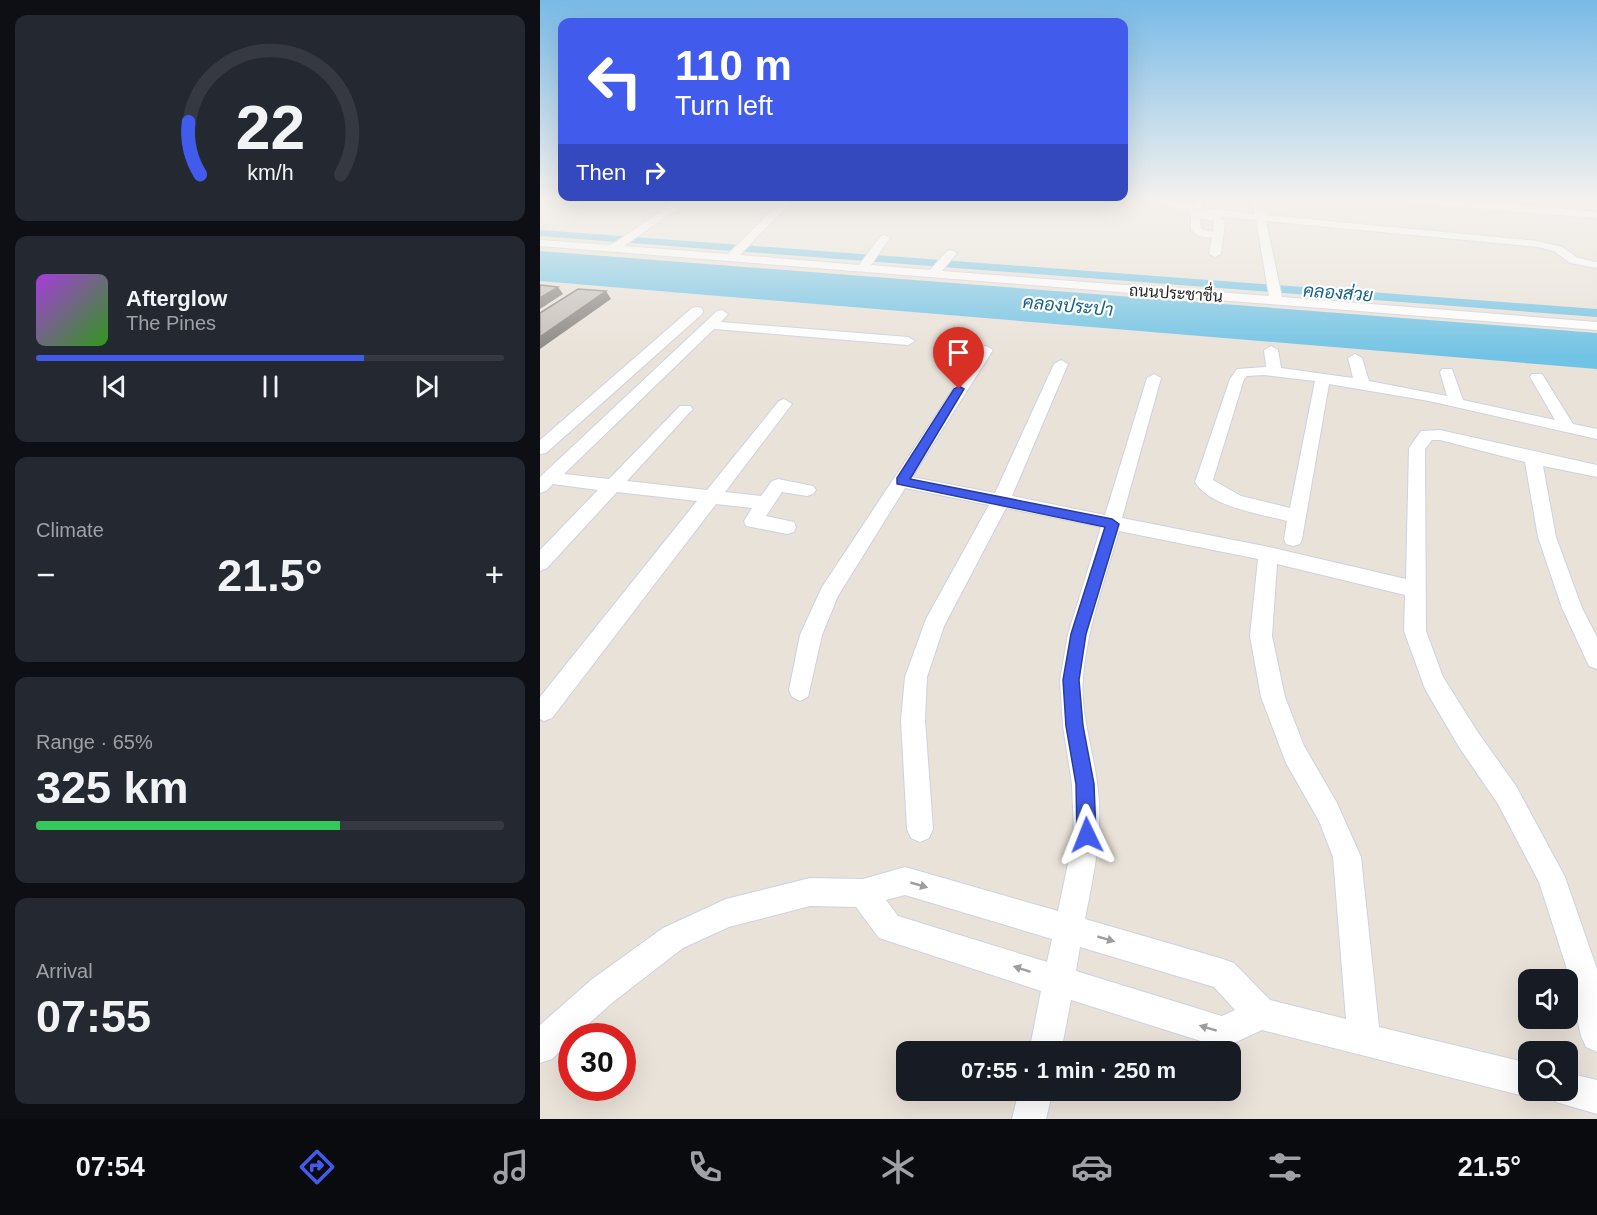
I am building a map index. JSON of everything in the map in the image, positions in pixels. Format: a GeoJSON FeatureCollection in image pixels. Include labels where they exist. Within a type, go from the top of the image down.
{"type":"FeatureCollection","features":[{"type":"Feature","properties":{"kind":"street","name":"ถนนประชาชื่น"},"geometry":{"type":"LineString","coordinates":[[655,252],[933,274],[1274,294],[1597,326]]}},
{"type":"Feature","properties":{"kind":"street"},"geometry":{"type":"LineString","coordinates":[[731,258],[737,252]]}},
{"type":"Feature","properties":{"kind":"street"},"geometry":{"type":"LineString","coordinates":[[862,269],[874,252]]}},
{"type":"Feature","properties":{"kind":"street"},"geometry":{"type":"LineString","coordinates":[[1267,252],[1274,294]]}},
{"type":"Feature","properties":{"kind":"street"},"geometry":{"type":"LineString","coordinates":[[1562,252],[1574,261],[1597,265]]}},
{"type":"Feature","properties":{"kind":"street"},"geometry":{"type":"LineString","coordinates":[[933,274],[951,253]]}},
{"type":"Feature","properties":{"kind":"street"},"geometry":{"type":"LineString","coordinates":[[540,449],[697,310]]}},
{"type":"Feature","properties":{"kind":"street"},"geometry":{"type":"LineString","coordinates":[[545,483],[716,320],[908,341]]}},
{"type":"Feature","properties":{"kind":"street"},"geometry":{"type":"LineString","coordinates":[[800,690],[811,635],[829,593],[902,481],[945,409],[986,350]]}},
{"type":"Feature","properties":{"kind":"street"},"geometry":{"type":"LineString","coordinates":[[1271,351],[1274,371]]}},
{"type":"Feature","properties":{"kind":"street"},"geometry":{"type":"LineString","coordinates":[[1355,358],[1362,383]]}},
{"type":"Feature","properties":{"kind":"street"},"geometry":{"type":"LineString","coordinates":[[920,829],[912,720],[916,677],[934,626],[1000,500],[1061,364]]}},
{"type":"Feature","properties":{"kind":"street"},"geometry":{"type":"LineString","coordinates":[[629,370],[660,374]]}},
{"type":"Feature","properties":{"kind":"street"},"geometry":{"type":"LineString","coordinates":[[1296,516],[1237,500],[1213,491],[1204,482],[1236,379],[1242,372],[1274,371],[1362,383],[1456,401],[1597,434]]}},
{"type":"Feature","properties":{"kind":"street"},"geometry":{"type":"LineString","coordinates":[[1448,372],[1456,401]]}},
{"type":"Feature","properties":{"kind":"street"},"geometry":{"type":"LineString","coordinates":[[1538,377],[1568,428]]}},
{"type":"Feature","properties":{"kind":"street"},"geometry":{"type":"LineString","coordinates":[[1046,1041],[1087,835],[1085,784],[1075,726],[1071,680],[1079,634],[1154,378]]}},
{"type":"Feature","properties":{"kind":"street"},"geometry":{"type":"LineString","coordinates":[[1293,539],[1323,378]]}},
{"type":"Feature","properties":{"kind":"street"},"geometry":{"type":"LineString","coordinates":[[544,710],[784,404]]}},
{"type":"Feature","properties":{"kind":"street"},"geometry":{"type":"LineString","coordinates":[[540,563],[685,409]]}},
{"type":"Feature","properties":{"kind":"street"},"geometry":{"type":"LineString","coordinates":[[1597,471],[1440,435],[1426,435],[1417,448],[1415,631],[1433,682],[1468,739],[1507,795],[1551,877],[1581,966],[1597,1036]]}},
{"type":"Feature","properties":{"kind":"street"},"geometry":{"type":"LineString","coordinates":[[1533,458],[1547,537],[1572,608],[1597,659]]}},
{"type":"Feature","properties":{"kind":"street"},"geometry":{"type":"LineString","coordinates":[[902,481],[1269,554],[1417,590]]}},
{"type":"Feature","properties":{"kind":"street"},"geometry":{"type":"LineString","coordinates":[[545,483],[614,485],[765,504]]}},
{"type":"Feature","properties":{"kind":"street"},"geometry":{"type":"LineString","coordinates":[[787,527],[753,521],[778,485],[807,490]]}},
{"type":"Feature","properties":{"kind":"street"},"geometry":{"type":"LineString","coordinates":[[1269,554],[1261,636],[1273,697],[1295,754],[1328,812],[1347,857],[1364,1040]]}},
{"type":"Feature","properties":{"kind":"street"},"geometry":{"type":"LineString","coordinates":[[540,1047],[602,991],[673,938],[726,913],[810,892],[863,892],[905,880],[1223,974],[1261,1014],[1518,1078]]}},
{"type":"Feature","properties":{"kind":"street"},"geometry":{"type":"LineString","coordinates":[[863,892],[889,928],[1223,1032],[1261,1014]]}},
{"type":"Feature","properties":{"kind":"street"},"geometry":{"type":"LineString","coordinates":[[1578,1092],[1597,1097]]}},
{"type":"Feature","properties":{"kind":"street"},"geometry":{"type":"LineString","coordinates":[[1029,1119],[1033,1101]]}},
{"type":"Feature","properties":{"kind":"water","name":"คลองประปา"},"geometry":{"type":"Polygon","coordinates":[[[540,252],[556,252],[1597,333],[1597,369],[540,281],[540,252]]]}},
{"type":"Feature","properties":{"kind":"building"},"geometry":{"type":"Polygon","coordinates":[[[540,285],[558,287],[540,298],[540,285]]]}},
{"type":"Feature","properties":{"kind":"building"},"geometry":{"type":"Polygon","coordinates":[[[578,289],[606,291],[540,337],[540,313],[578,289]]]}},
{"type":"Feature","properties":{"kind":"waterway","name":"คลองส่วย"},"geometry":{"type":"LineString","coordinates":[[794,252],[1597,313]]}},
{"type":"Feature","properties":{"kind":"route"},"geometry":{"type":"LineString","coordinates":[[959,389],[902,481],[1112,524],[1079,634],[1071,680],[1075,726],[1085,784],[1087,835]]}}]}
